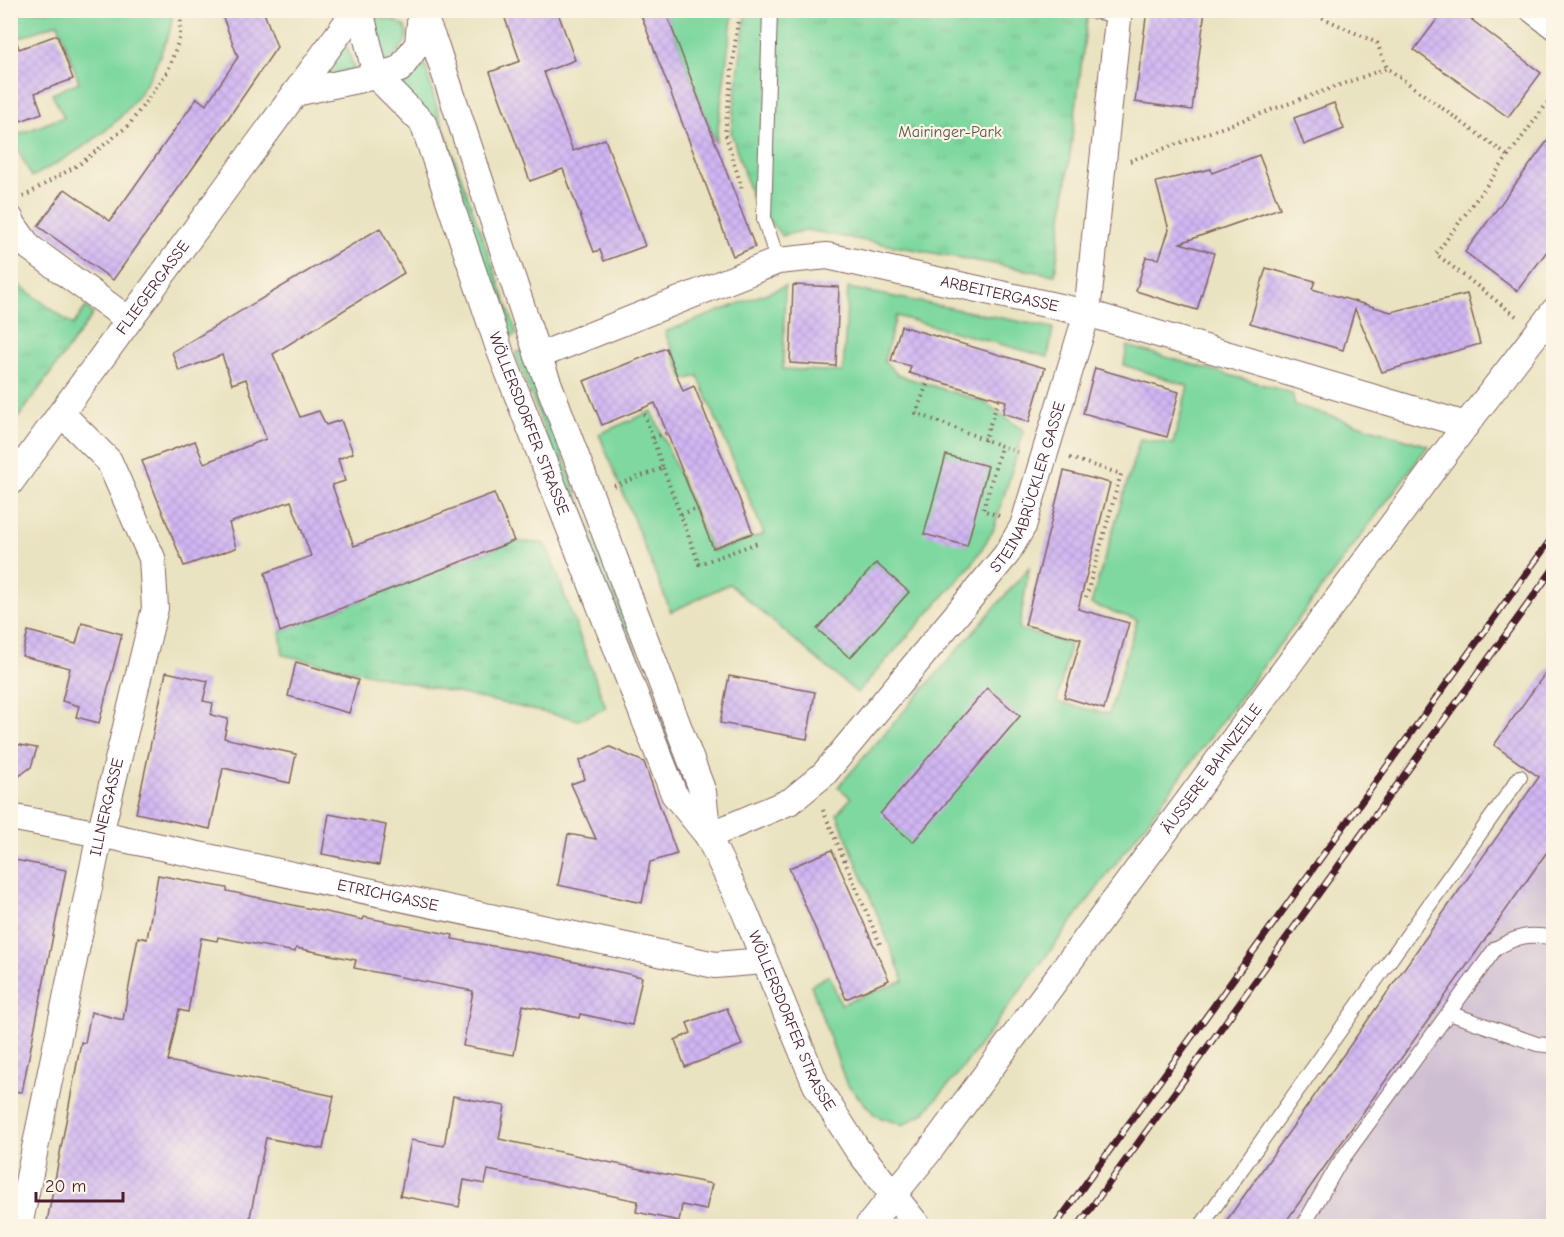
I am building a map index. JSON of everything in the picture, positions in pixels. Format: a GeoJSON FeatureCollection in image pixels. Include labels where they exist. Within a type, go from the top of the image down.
{"type":"FeatureCollection","features":[{"type":"Feature","properties":{"kind":"street"},"geometry":{"type":"LineString","coordinates":[[358,10],[376,76]]}},
{"type":"Feature","properties":{"kind":"street","name":"FLIEGERGASSE"},"geometry":{"type":"LineString","coordinates":[[10,483],[358,10]]}},
{"type":"Feature","properties":{"kind":"street"},"geometry":{"type":"LineString","coordinates":[[295,93],[400,69],[418,44],[421,10]]}},
{"type":"Feature","properties":{"kind":"street","name":"WÖLLERSDORFER STRASSE"},"geometry":{"type":"LineString","coordinates":[[421,10],[436,47],[538,356],[703,792],[708,836]]}},
{"type":"Feature","properties":{"kind":"street"},"geometry":{"type":"LineString","coordinates":[[1533,10],[1554,27]]}},
{"type":"Feature","properties":{"kind":"street","name":"STEINABRÜCKLER GASSE"},"geometry":{"type":"LineString","coordinates":[[708,836],[791,801],[824,774],[1006,555],[1023,526],[1087,313],[1118,13]]}},
{"type":"Feature","properties":{"kind":"street","name":"WÖLLERSDORFER STRASSE"},"geometry":{"type":"LineString","coordinates":[[376,76],[423,123],[500,351],[674,794],[708,836],[744,910],[816,1085],[857,1149],[918,1227]]}},
{"type":"Feature","properties":{"kind":"street"},"geometry":{"type":"LineString","coordinates":[[16,208],[14,226],[29,247],[129,320]]}},
{"type":"Feature","properties":{"kind":"street","name":"ARBEITERGASSE"},"geometry":{"type":"LineString","coordinates":[[538,356],[778,261],[827,256],[1087,313],[1466,426]]}},
{"type":"Feature","properties":{"kind":"street","name":"ÄUSSERE BAHNZEILE"},"geometry":{"type":"LineString","coordinates":[[868,1227],[927,1154],[1466,426],[1554,311]]}},
{"type":"Feature","properties":{"kind":"street","name":"ILLNERGASSE"},"geometry":{"type":"LineString","coordinates":[[19,1227],[99,834],[155,608],[152,558],[109,461],[61,413]]}},
{"type":"Feature","properties":{"kind":"street","name":"ETRICHGASSE"},"geometry":{"type":"LineString","coordinates":[[10,818],[99,834],[715,965],[764,961]]}},
{"type":"Feature","properties":{"kind":"lane"},"geometry":{"type":"LineString","coordinates":[[770,10],[764,219],[778,261]]}},
{"type":"Feature","properties":{"kind":"lane"},"geometry":{"type":"LineString","coordinates":[[1085,10],[1118,13]]}},
{"type":"Feature","properties":{"kind":"lane"},"geometry":{"type":"LineString","coordinates":[[1200,1227],[1520,777]]}},
{"type":"Feature","properties":{"kind":"lane"},"geometry":{"type":"LineString","coordinates":[[1303,1227],[1338,1165],[1496,949],[1516,937],[1542,935],[1554,938]]}},
{"type":"Feature","properties":{"kind":"lane"},"geometry":{"type":"LineString","coordinates":[[1449,1013],[1537,1044],[1554,1046]]}},
{"type":"Feature","properties":{"kind":"path"},"geometry":{"type":"LineString","coordinates":[[16,208],[81,163],[129,125],[168,71],[180,36],[181,10]]}},
{"type":"Feature","properties":{"kind":"path"},"geometry":{"type":"LineString","coordinates":[[740,10],[724,133],[749,212],[764,219]]}},
{"type":"Feature","properties":{"kind":"path"},"geometry":{"type":"LineString","coordinates":[[1306,10],[1377,43],[1387,68],[1508,156]]}},
{"type":"Feature","properties":{"kind":"path"},"geometry":{"type":"LineString","coordinates":[[1103,170],[1387,68]]}},
{"type":"Feature","properties":{"kind":"path"},"geometry":{"type":"LineString","coordinates":[[1523,321],[1436,254],[1554,94]]}},
{"type":"Feature","properties":{"kind":"path"},"geometry":{"type":"LineString","coordinates":[[928,379],[916,413],[1001,447],[1121,474],[1086,597]]}},
{"type":"Feature","properties":{"kind":"path"},"geometry":{"type":"LineString","coordinates":[[984,441],[999,399]]}},
{"type":"Feature","properties":{"kind":"path"},"geometry":{"type":"LineString","coordinates":[[642,408],[699,564],[760,542]]}},
{"type":"Feature","properties":{"kind":"path"},"geometry":{"type":"LineString","coordinates":[[653,438],[667,433]]}},
{"type":"Feature","properties":{"kind":"path"},"geometry":{"type":"LineString","coordinates":[[1001,447],[983,510],[1023,526]]}},
{"type":"Feature","properties":{"kind":"path"},"geometry":{"type":"LineString","coordinates":[[591,494],[663,468]]}},
{"type":"Feature","properties":{"kind":"path"},"geometry":{"type":"LineString","coordinates":[[681,514],[698,509]]}},
{"type":"Feature","properties":{"kind":"path"},"geometry":{"type":"LineString","coordinates":[[812,784],[880,944]]}},
{"type":"Feature","properties":{"kind":"shaded area"},"geometry":{"type":"Polygon","coordinates":[[[1553,757],[1553,1226],[1222,1226],[1539,777],[1553,757]]]}},
{"type":"Feature","properties":{"kind":"green space"},"geometry":{"type":"Polygon","coordinates":[[[11,11],[172,11],[172,23],[160,55],[149,78],[124,113],[92,141],[32,177],[11,137],[64,117],[52,94],[79,82],[58,23],[11,41],[11,11]]]}},
{"type":"Feature","properties":{"kind":"green space"},"geometry":{"type":"Polygon","coordinates":[[[665,11],[733,11],[716,143],[665,11]]]}},
{"type":"Feature","properties":{"kind":"green space","name":"Mairinger-Park"},"geometry":{"type":"Polygon","coordinates":[[[746,11],[1088,11],[1055,275],[806,230],[782,236],[753,202],[731,132],[746,11]]]}},
{"type":"Feature","properties":{"kind":"green space"},"geometry":{"type":"Polygon","coordinates":[[[382,18],[402,25],[407,36],[400,49],[387,64],[382,58],[373,19],[382,18]]]}},
{"type":"Feature","properties":{"kind":"green space"},"geometry":{"type":"Polygon","coordinates":[[[344,38],[354,69],[326,76],[320,67],[344,38]]]}},
{"type":"Feature","properties":{"kind":"green space"},"geometry":{"type":"Polygon","coordinates":[[[425,65],[440,118],[517,334],[511,337],[434,129],[402,88],[425,65]]]}},
{"type":"Feature","properties":{"kind":"green space"},"geometry":{"type":"Polygon","coordinates":[[[11,279],[73,325],[86,307],[93,314],[11,428],[11,279]]]}},
{"type":"Feature","properties":{"kind":"green space"},"geometry":{"type":"Polygon","coordinates":[[[785,286],[783,369],[843,372],[848,288],[1053,328],[1048,357],[896,316],[884,361],[898,375],[984,402],[1024,431],[993,531],[972,564],[857,693],[729,584],[671,612],[599,434],[652,411],[712,551],[764,534],[698,376],[684,380],[665,332],[785,286]]]}},
{"type":"Feature","properties":{"kind":"green space"},"geometry":{"type":"Polygon","coordinates":[[[1127,346],[1292,393],[1295,405],[1428,446],[958,1074],[924,1113],[903,1125],[876,1116],[846,1083],[811,985],[829,975],[841,1004],[904,981],[837,814],[851,798],[838,787],[1029,568],[1019,629],[1070,644],[1057,702],[1109,714],[1137,620],[1091,604],[1140,439],[1173,444],[1188,386],[1124,365],[1127,346]]]}},
{"type":"Feature","properties":{"kind":"green space"},"geometry":{"type":"Polygon","coordinates":[[[523,350],[691,797],[686,799],[515,353],[523,350]]]}},
{"type":"Feature","properties":{"kind":"green space"},"geometry":{"type":"Polygon","coordinates":[[[514,541],[546,544],[606,708],[579,720],[283,655],[280,632],[514,541]]]}},
{"type":"Feature","properties":{"kind":"building"},"geometry":{"type":"Polygon","coordinates":[[[220,10],[263,10],[277,47],[113,280],[38,226],[65,189],[110,221],[197,98],[206,105],[238,57],[220,10]]]}},
{"type":"Feature","properties":{"kind":"building"},"geometry":{"type":"Polygon","coordinates":[[[502,10],[557,10],[575,60],[544,72],[558,111],[573,151],[605,139],[645,246],[604,261],[600,250],[594,252],[563,169],[530,181],[490,72],[520,61],[502,10]]]}},
{"type":"Feature","properties":{"kind":"building"},"geometry":{"type":"Polygon","coordinates":[[[639,10],[665,10],[755,247],[733,256],[639,10]]]}},
{"type":"Feature","properties":{"kind":"building"},"geometry":{"type":"Polygon","coordinates":[[[1147,10],[1205,10],[1192,110],[1135,102],[1147,10]]]}},
{"type":"Feature","properties":{"kind":"building"},"geometry":{"type":"Polygon","coordinates":[[[1444,10],[1459,10],[1541,73],[1508,117],[1414,50],[1444,10]]]}},
{"type":"Feature","properties":{"kind":"building"},"geometry":{"type":"Polygon","coordinates":[[[14,33],[19,49],[57,35],[73,79],[35,93],[42,113],[10,125],[10,34],[14,33]]]}},
{"type":"Feature","properties":{"kind":"building"},"geometry":{"type":"Polygon","coordinates":[[[1334,103],[1344,129],[1304,145],[1294,118],[1334,103]]]}},
{"type":"Feature","properties":{"kind":"building"},"geometry":{"type":"Polygon","coordinates":[[[1554,132],[1554,242],[1517,291],[1465,252],[1554,132]]]}},
{"type":"Feature","properties":{"kind":"building"},"geometry":{"type":"Polygon","coordinates":[[[1259,155],[1280,208],[1180,243],[1214,253],[1197,310],[1136,291],[1146,257],[1159,259],[1169,230],[1156,182],[1211,169],[1212,173],[1259,155]]]}},
{"type":"Feature","properties":{"kind":"building"},"geometry":{"type":"Polygon","coordinates":[[[380,228],[404,273],[273,354],[300,417],[319,411],[326,425],[341,420],[353,453],[338,459],[345,481],[332,485],[354,546],[494,493],[514,541],[280,632],[265,573],[311,556],[291,501],[229,523],[236,548],[184,566],[142,461],[195,441],[204,463],[266,439],[246,379],[232,384],[222,355],[179,371],[172,352],[380,228]]]}},
{"type":"Feature","properties":{"kind":"building"},"geometry":{"type":"Polygon","coordinates":[[[1266,268],[1315,281],[1312,289],[1391,312],[1467,294],[1480,344],[1382,372],[1355,309],[1343,350],[1250,323],[1266,268]]]}},
{"type":"Feature","properties":{"kind":"building"},"geometry":{"type":"Polygon","coordinates":[[[793,285],[839,287],[836,366],[790,363],[793,285]]]}},
{"type":"Feature","properties":{"kind":"building"},"geometry":{"type":"Polygon","coordinates":[[[901,326],[1045,368],[1029,422],[1003,413],[1006,401],[909,373],[911,366],[891,361],[901,326]]]}},
{"type":"Feature","properties":{"kind":"building"},"geometry":{"type":"Polygon","coordinates":[[[666,348],[683,391],[694,386],[753,533],[713,548],[655,403],[602,425],[584,381],[666,348]]]}},
{"type":"Feature","properties":{"kind":"building"},"geometry":{"type":"Polygon","coordinates":[[[1095,368],[1179,392],[1167,437],[1083,413],[1095,368]]]}},
{"type":"Feature","properties":{"kind":"building"},"geometry":{"type":"Polygon","coordinates":[[[946,455],[988,466],[967,546],[924,534],[946,455]]]}},
{"type":"Feature","properties":{"kind":"building"},"geometry":{"type":"Polygon","coordinates":[[[1064,471],[1110,483],[1078,609],[1129,623],[1104,709],[1064,697],[1081,639],[1025,625],[1064,471]]]}},
{"type":"Feature","properties":{"kind":"building"},"geometry":{"type":"Polygon","coordinates":[[[876,563],[909,592],[850,658],[817,629],[876,563]]]}},
{"type":"Feature","properties":{"kind":"building"},"geometry":{"type":"Polygon","coordinates":[[[82,623],[122,634],[99,723],[76,717],[79,706],[62,701],[70,668],[22,656],[28,631],[76,644],[82,623]]]}},
{"type":"Feature","properties":{"kind":"building"},"geometry":{"type":"Polygon","coordinates":[[[1554,661],[1554,842],[1282,1227],[1222,1227],[1539,777],[1494,745],[1554,661]]]}},
{"type":"Feature","properties":{"kind":"building"},"geometry":{"type":"Polygon","coordinates":[[[296,662],[358,680],[349,713],[288,696],[296,662]]]}},
{"type":"Feature","properties":{"kind":"building"},"geometry":{"type":"Polygon","coordinates":[[[166,672],[208,681],[203,701],[213,703],[211,715],[228,719],[224,738],[296,754],[290,783],[223,768],[210,829],[136,813],[166,672]]]}},
{"type":"Feature","properties":{"kind":"building"},"geometry":{"type":"Polygon","coordinates":[[[729,676],[815,692],[807,739],[720,723],[729,676]]]}},
{"type":"Feature","properties":{"kind":"building"},"geometry":{"type":"Polygon","coordinates":[[[987,688],[1020,716],[913,842],[880,814],[987,688]]]}},
{"type":"Feature","properties":{"kind":"building"},"geometry":{"type":"Polygon","coordinates":[[[10,743],[37,748],[31,767],[10,783],[10,743]]]}},
{"type":"Feature","properties":{"kind":"building"},"geometry":{"type":"Polygon","coordinates":[[[610,747],[644,762],[677,854],[650,862],[642,903],[558,885],[568,834],[596,839],[571,784],[585,779],[579,761],[610,747]]]}},
{"type":"Feature","properties":{"kind":"building"},"geometry":{"type":"Polygon","coordinates":[[[329,814],[386,825],[379,865],[322,854],[329,814]]]}},
{"type":"Feature","properties":{"kind":"building"},"geometry":{"type":"Polygon","coordinates":[[[832,850],[889,980],[846,999],[789,868],[832,850]]]}},
{"type":"Feature","properties":{"kind":"building"},"geometry":{"type":"Polygon","coordinates":[[[10,859],[66,870],[22,1092],[10,1091],[10,859]]]}},
{"type":"Feature","properties":{"kind":"building"},"geometry":{"type":"Polygon","coordinates":[[[158,875],[227,888],[227,891],[363,920],[364,917],[453,935],[452,939],[539,954],[642,977],[632,1025],[580,1014],[579,1018],[523,1005],[514,1055],[463,1046],[473,991],[354,968],[356,960],[296,948],[295,952],[218,937],[217,941],[201,938],[188,1012],[179,1010],[168,1061],[334,1096],[323,1149],[266,1138],[248,1227],[46,1227],[81,1042],[85,1043],[91,1012],[123,1020],[138,937],[147,939],[158,875]]]}},
{"type":"Feature","properties":{"kind":"building"},"geometry":{"type":"Polygon","coordinates":[[[727,1008],[742,1045],[685,1067],[675,1040],[691,1033],[687,1023],[727,1008]]]}},
{"type":"Feature","properties":{"kind":"building"},"geometry":{"type":"Polygon","coordinates":[[[453,1096],[505,1106],[499,1139],[712,1184],[706,1210],[682,1205],[679,1221],[636,1212],[638,1201],[488,1170],[485,1184],[464,1180],[459,1207],[400,1196],[411,1140],[444,1146],[453,1096]]]}},
{"type":"Feature","properties":{"kind":"railway"},"geometry":{"type":"LineString","coordinates":[[1055,1226],[1554,535]]}},
{"type":"Feature","properties":{"kind":"railway"},"geometry":{"type":"LineString","coordinates":[[1078,1226],[1554,568]]}}]}
